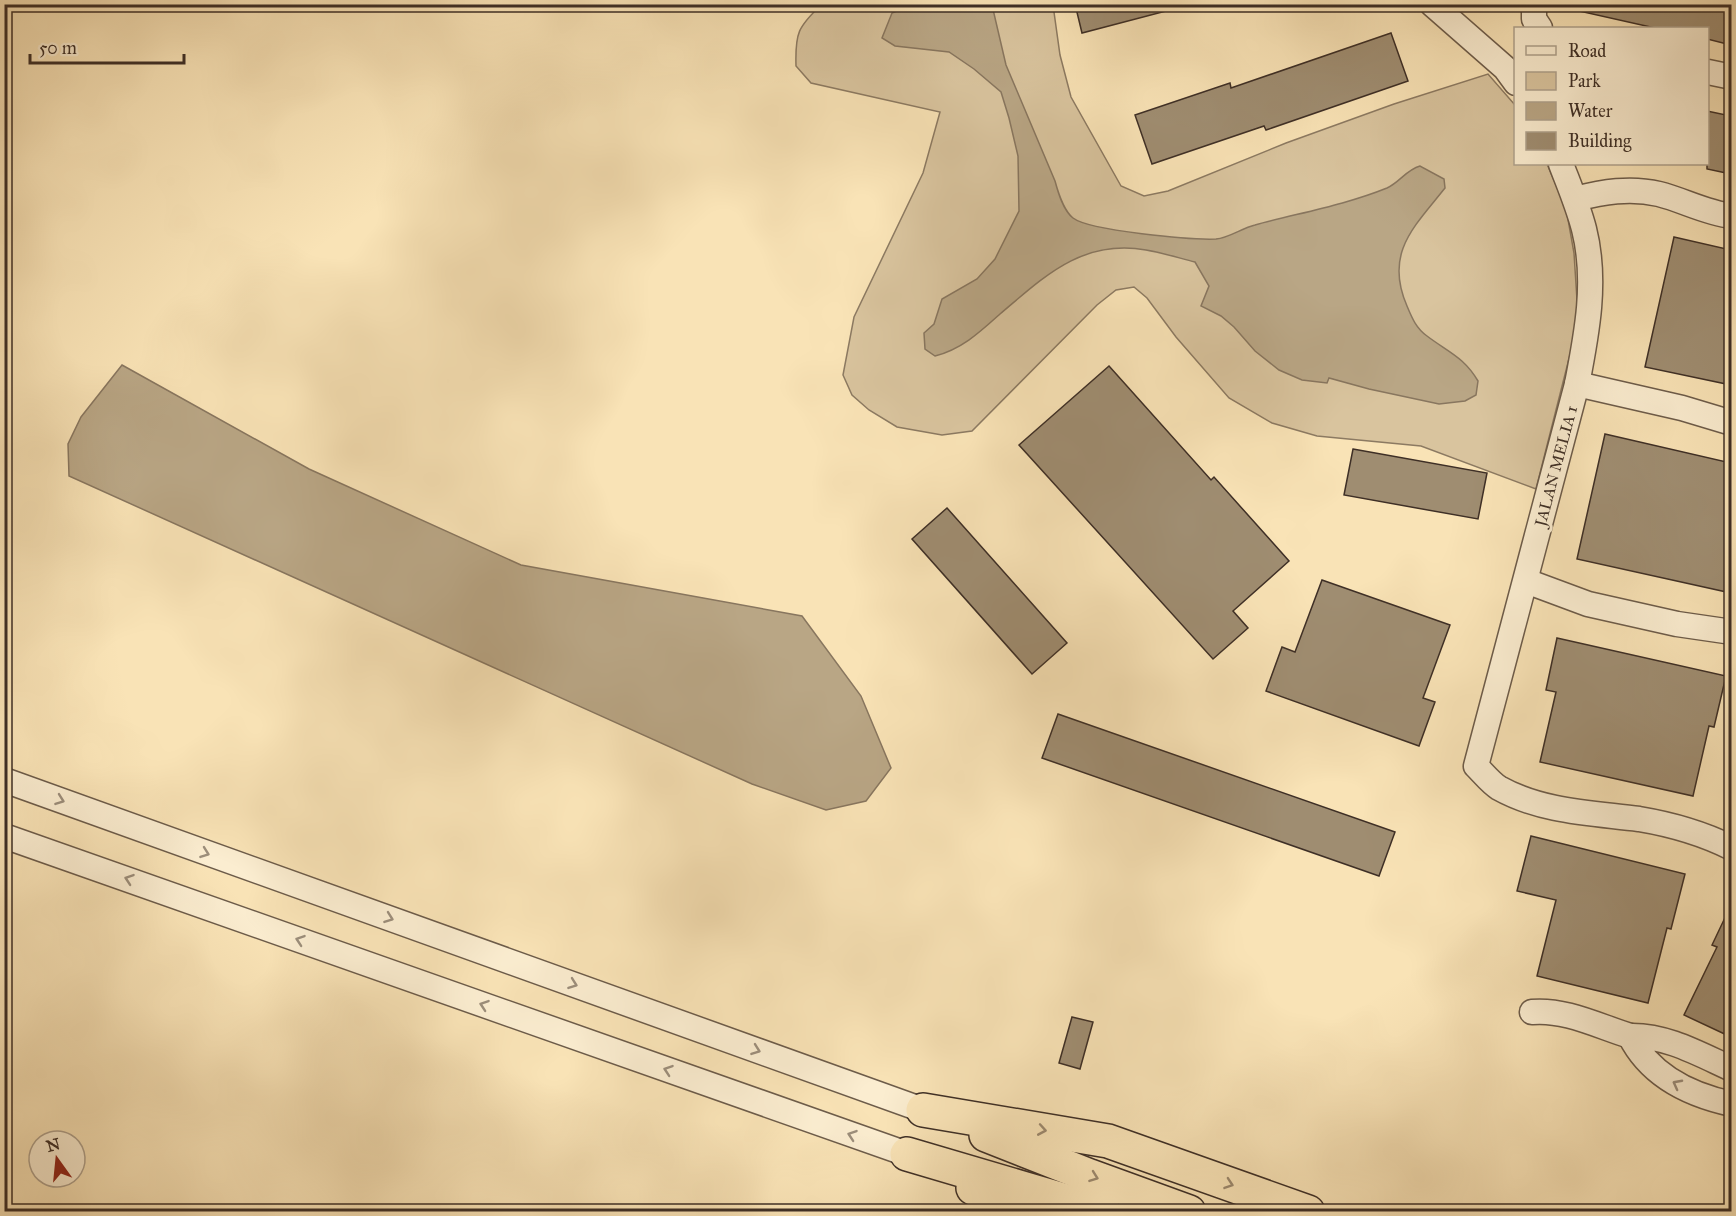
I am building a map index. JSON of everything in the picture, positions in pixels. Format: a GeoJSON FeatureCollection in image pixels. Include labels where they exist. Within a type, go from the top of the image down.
{"type":"FeatureCollection","features":[{"type":"Feature","properties":{"kind":"highway"},"geometry":{"type":"LineString","coordinates":[[923,1110],[1090,1176],[1189,1212]]}},
{"type":"Feature","properties":{"kind":"highway"},"geometry":{"type":"LineString","coordinates":[[923,1110],[1108,1141],[1308,1212]]}},
{"type":"Feature","properties":{"kind":"highway"},"geometry":{"type":"LineString","coordinates":[[907,1154],[1020,1212]]}},
{"type":"Feature","properties":{"kind":"highway"},"geometry":{"type":"LineString","coordinates":[[907,1154],[1104,1212]]}},
{"type":"Feature","properties":{"kind":"street"},"geometry":{"type":"LineString","coordinates":[[1432,4],[1505,68],[1514,81]]}},
{"type":"Feature","properties":{"kind":"street"},"geometry":{"type":"LineString","coordinates":[[1534,4],[1534,19],[1539,27]]}},
{"type":"Feature","properties":{"kind":"street"},"geometry":{"type":"LineString","coordinates":[[1709,72],[1731,77]]}},
{"type":"Feature","properties":{"kind":"street","name":"JALAN MELIA 1"},"geometry":{"type":"LineString","coordinates":[[1561,165],[1584,230],[1590,268],[1587,335],[1577,384],[1476,766],[1497,787],[1543,804],[1562,810],[1640,820],[1682,830],[1731,848]]}},
{"type":"Feature","properties":{"kind":"street"},"geometry":{"type":"LineString","coordinates":[[1575,200],[1605,192],[1629,191],[1658,194],[1731,216]]}},
{"type":"Feature","properties":{"kind":"street"},"geometry":{"type":"LineString","coordinates":[[1577,384],[1682,408],[1731,423]]}},
{"type":"Feature","properties":{"kind":"street"},"geometry":{"type":"LineString","coordinates":[[1526,581],[1588,604],[1677,624],[1731,632]]}},
{"type":"Feature","properties":{"kind":"street"},"geometry":{"type":"LineString","coordinates":[[4,780],[923,1110]]}},
{"type":"Feature","properties":{"kind":"street"},"geometry":{"type":"LineString","coordinates":[[4,836],[907,1154]]}},
{"type":"Feature","properties":{"kind":"street"},"geometry":{"type":"LineString","coordinates":[[1532,1012],[1561,1013],[1630,1036],[1647,1036],[1664,1040],[1731,1069]]}},
{"type":"Feature","properties":{"kind":"street"},"geometry":{"type":"LineString","coordinates":[[1630,1036],[1643,1056],[1665,1078],[1697,1095],[1731,1104]]}},
{"type":"Feature","properties":{"kind":"green space"},"geometry":{"type":"Polygon","coordinates":[[[821,5],[1053,5],[1060,55],[1071,97],[1121,186],[1144,196],[1168,191],[1286,143],[1394,104],[1488,74],[1514,104],[1514,165],[1547,165],[1566,208],[1574,253],[1576,331],[1536,489],[1421,446],[1317,436],[1272,423],[1229,398],[1176,337],[1147,298],[1134,287],[1116,290],[1097,305],[972,431],[942,435],[897,427],[869,410],[852,395],[843,375],[854,317],[923,173],[940,112],[811,83],[796,66],[797,38],[807,19],[821,5]]]}},
{"type":"Feature","properties":{"kind":"water"},"geometry":{"type":"Polygon","coordinates":[[[911,5],[992,5],[1006,65],[1055,181],[1061,201],[1069,215],[1083,223],[1142,234],[1216,239],[1255,225],[1371,194],[1387,188],[1420,166],[1444,179],[1445,188],[1413,228],[1406,242],[1399,271],[1401,287],[1407,306],[1420,330],[1461,360],[1473,373],[1478,381],[1476,395],[1465,401],[1439,404],[1329,378],[1327,383],[1302,380],[1279,370],[1255,351],[1221,316],[1201,306],[1209,286],[1195,262],[1152,251],[1123,248],[1084,255],[1066,264],[1033,286],[970,339],[954,349],[935,356],[925,349],[924,333],[934,324],[942,299],[977,279],[995,259],[1019,211],[1018,156],[1001,92],[949,52],[895,46],[882,38],[892,13],[911,5]]]}},
{"type":"Feature","properties":{"kind":"water"},"geometry":{"type":"Polygon","coordinates":[[[122,365],[309,469],[521,565],[802,616],[861,696],[891,768],[866,801],[826,810],[752,784],[69,476],[68,444],[81,417],[122,365]]]}},
{"type":"Feature","properties":{"kind":"building"},"geometry":{"type":"Polygon","coordinates":[[[1075,4],[1169,4],[1170,10],[1082,33],[1075,4]]]}},
{"type":"Feature","properties":{"kind":"building"},"geometry":{"type":"Polygon","coordinates":[[[1580,4],[1731,4],[1731,45],[1709,40],[1709,27],[1651,27],[1579,11],[1580,4]]]}},
{"type":"Feature","properties":{"kind":"building"},"geometry":{"type":"Polygon","coordinates":[[[1391,33],[1408,81],[1266,130],[1264,126],[1152,164],[1135,115],[1230,83],[1231,88],[1391,33]]]}},
{"type":"Feature","properties":{"kind":"building"},"geometry":{"type":"Polygon","coordinates":[[[1709,111],[1731,116],[1731,174],[1707,169],[1709,165],[1709,111]]]}},
{"type":"Feature","properties":{"kind":"building"},"geometry":{"type":"Polygon","coordinates":[[[1674,237],[1731,250],[1731,385],[1645,367],[1674,237]]]}},
{"type":"Feature","properties":{"kind":"building"},"geometry":{"type":"Polygon","coordinates":[[[1109,366],[1211,480],[1214,477],[1289,561],[1233,611],[1248,628],[1213,659],[1019,445],[1109,366]]]}},
{"type":"Feature","properties":{"kind":"building"},"geometry":{"type":"Polygon","coordinates":[[[1605,434],[1731,463],[1731,593],[1577,559],[1605,434]]]}},
{"type":"Feature","properties":{"kind":"building"},"geometry":{"type":"Polygon","coordinates":[[[1353,449],[1487,473],[1478,519],[1344,495],[1353,449]]]}},
{"type":"Feature","properties":{"kind":"building"},"geometry":{"type":"Polygon","coordinates":[[[947,508],[1067,643],[1032,674],[912,539],[947,508]]]}},
{"type":"Feature","properties":{"kind":"building"},"geometry":{"type":"Polygon","coordinates":[[[1322,580],[1450,625],[1423,698],[1435,702],[1419,746],[1266,691],[1282,647],[1295,652],[1322,580]]]}},
{"type":"Feature","properties":{"kind":"building"},"geometry":{"type":"Polygon","coordinates":[[[1557,638],[1726,676],[1714,727],[1709,726],[1693,796],[1540,762],[1556,692],[1546,690],[1557,638]]]}},
{"type":"Feature","properties":{"kind":"building"},"geometry":{"type":"Polygon","coordinates":[[[1058,714],[1395,832],[1379,876],[1042,758],[1058,714]]]}},
{"type":"Feature","properties":{"kind":"building"},"geometry":{"type":"Polygon","coordinates":[[[1531,836],[1685,874],[1671,929],[1667,928],[1648,1003],[1537,976],[1556,900],[1517,891],[1531,836]]]}},
{"type":"Feature","properties":{"kind":"building"},"geometry":{"type":"Polygon","coordinates":[[[1731,905],[1731,1037],[1684,1015],[1717,947],[1712,945],[1731,905]]]}},
{"type":"Feature","properties":{"kind":"building"},"geometry":{"type":"Polygon","coordinates":[[[1072,1017],[1093,1022],[1080,1069],[1059,1063],[1072,1017]]]}}]}
